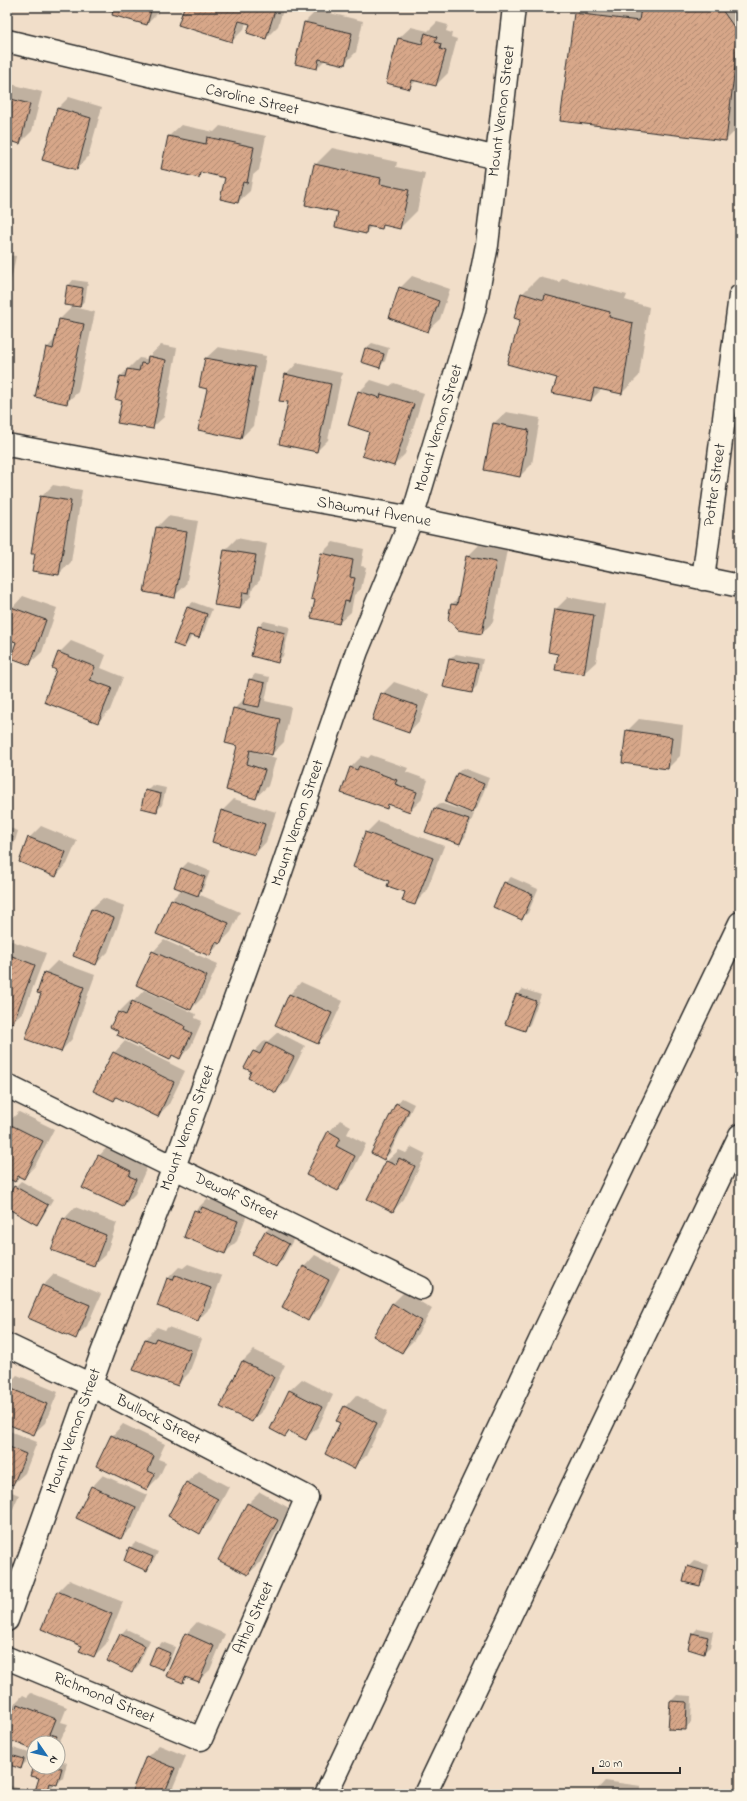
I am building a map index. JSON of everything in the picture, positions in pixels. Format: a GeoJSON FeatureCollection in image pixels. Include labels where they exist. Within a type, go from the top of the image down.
{"type":"FeatureCollection","features":[{"type":"Feature","properties":{"kind":"main road","name":"Mount Vernon Street"},"geometry":{"type":"LineString","coordinates":[[7,1620],[91,1385],[174,1167],[275,890],[357,650],[412,518],[474,311],[487,245],[514,7]]}},
{"type":"Feature","properties":{"kind":"main road","name":"Caroline Street"},"geometry":{"type":"LineString","coordinates":[[7,42],[497,158]]}},
{"type":"Feature","properties":{"kind":"main road","name":"Potter Street"},"geometry":{"type":"LineString","coordinates":[[703,579],[740,296]]}},
{"type":"Feature","properties":{"kind":"main road","name":"Shawmut Avenue"},"geometry":{"type":"LineString","coordinates":[[7,445],[412,518],[740,586]]}},
{"type":"Feature","properties":{"kind":"main road"},"geometry":{"type":"LineString","coordinates":[[326,1794],[552,1315],[740,923]]}},
{"type":"Feature","properties":{"kind":"main road","name":"Dewolf Street"},"geometry":{"type":"LineString","coordinates":[[7,1086],[421,1288]]}},
{"type":"Feature","properties":{"kind":"main road"},"geometry":{"type":"LineString","coordinates":[[426,1794],[740,1135]]}},
{"type":"Feature","properties":{"kind":"main road","name":"Bullock Street"},"geometry":{"type":"LineString","coordinates":[[7,1345],[91,1385],[307,1497]]}},
{"type":"Feature","properties":{"kind":"main road","name":"Athol Street"},"geometry":{"type":"LineString","coordinates":[[201,1739],[307,1497]]}},
{"type":"Feature","properties":{"kind":"main road","name":"Richmond Street"},"geometry":{"type":"LineString","coordinates":[[7,1658],[201,1739]]}},
{"type":"Feature","properties":{"kind":"building"},"geometry":{"type":"Polygon","coordinates":[[[98,7],[152,7],[147,25],[112,15],[113,11],[98,7]]]}},
{"type":"Feature","properties":{"kind":"building"},"geometry":{"type":"Polygon","coordinates":[[[184,7],[244,7],[254,10],[255,7],[276,7],[266,39],[247,33],[250,24],[239,21],[232,42],[178,25],[184,7]]]}},
{"type":"Feature","properties":{"kind":"building"},"geometry":{"type":"Polygon","coordinates":[[[641,7],[720,7],[739,34],[726,141],[560,121],[574,13],[639,21],[641,7]]]}},
{"type":"Feature","properties":{"kind":"building"},"geometry":{"type":"Polygon","coordinates":[[[304,22],[352,33],[345,65],[319,59],[317,69],[295,64],[304,22]]]}},
{"type":"Feature","properties":{"kind":"building"},"geometry":{"type":"Polygon","coordinates":[[[425,33],[437,37],[435,42],[441,44],[440,49],[446,51],[436,86],[412,80],[410,89],[386,83],[398,38],[422,44],[425,33]]]}},
{"type":"Feature","properties":{"kind":"building"},"geometry":{"type":"Polygon","coordinates":[[[7,98],[30,104],[20,144],[7,140],[7,98]]]}},
{"type":"Feature","properties":{"kind":"building"},"geometry":{"type":"Polygon","coordinates":[[[57,108],[91,118],[77,170],[42,160],[57,108]]]}},
{"type":"Feature","properties":{"kind":"building"},"geometry":{"type":"Polygon","coordinates":[[[168,136],[206,144],[207,137],[254,147],[247,183],[243,182],[238,203],[220,199],[225,178],[200,172],[199,178],[161,169],[168,136]]]}},
{"type":"Feature","properties":{"kind":"building"},"geometry":{"type":"Polygon","coordinates":[[[314,164],[381,178],[380,184],[409,190],[400,229],[383,225],[382,229],[367,226],[366,234],[335,227],[338,212],[305,205],[314,164]]]}},
{"type":"Feature","properties":{"kind":"building"},"geometry":{"type":"Polygon","coordinates":[[[67,285],[83,288],[80,307],[64,305],[67,285]]]}},
{"type":"Feature","properties":{"kind":"building"},"geometry":{"type":"Polygon","coordinates":[[[399,287],[439,301],[428,332],[389,318],[399,287]]]}},
{"type":"Feature","properties":{"kind":"building"},"geometry":{"type":"Polygon","coordinates":[[[521,293],[544,300],[545,295],[610,312],[609,317],[633,323],[622,394],[594,388],[591,401],[552,393],[557,378],[507,364],[520,320],[514,318],[521,293]]]}},
{"type":"Feature","properties":{"kind":"building"},"geometry":{"type":"Polygon","coordinates":[[[59,319],[84,324],[67,404],[35,397],[46,347],[53,349],[59,319]]]}},
{"type":"Feature","properties":{"kind":"building"},"geometry":{"type":"Polygon","coordinates":[[[365,348],[384,354],[380,368],[361,362],[365,348]]]}},
{"type":"Feature","properties":{"kind":"building"},"geometry":{"type":"Polygon","coordinates":[[[148,356],[166,360],[153,429],[117,423],[122,401],[115,399],[120,376],[125,377],[127,369],[139,371],[141,363],[147,364],[148,356]]]}},
{"type":"Feature","properties":{"kind":"building"},"geometry":{"type":"Polygon","coordinates":[[[205,358],[255,367],[241,439],[198,430],[207,389],[199,387],[205,358]]]}},
{"type":"Feature","properties":{"kind":"building"},"geometry":{"type":"Polygon","coordinates":[[[285,374],[331,384],[317,452],[279,444],[288,402],[279,401],[285,374]]]}},
{"type":"Feature","properties":{"kind":"building"},"geometry":{"type":"Polygon","coordinates":[[[358,391],[380,398],[381,394],[414,404],[394,466],[362,456],[369,432],[348,425],[358,391]]]}},
{"type":"Feature","properties":{"kind":"building"},"geometry":{"type":"Polygon","coordinates":[[[493,423],[529,430],[520,477],[484,470],[493,423]]]}},
{"type":"Feature","properties":{"kind":"building"},"geometry":{"type":"Polygon","coordinates":[[[40,496],[71,501],[59,575],[32,571],[35,554],[31,554],[40,496]]]}},
{"type":"Feature","properties":{"kind":"building"},"geometry":{"type":"Polygon","coordinates":[[[156,527],[187,532],[175,598],[144,592],[156,527]]]}},
{"type":"Feature","properties":{"kind":"building"},"geometry":{"type":"Polygon","coordinates":[[[224,550],[256,555],[249,593],[243,592],[240,609],[214,605],[224,550]]]}},
{"type":"Feature","properties":{"kind":"building"},"geometry":{"type":"Polygon","coordinates":[[[321,553],[353,560],[350,577],[355,578],[349,602],[345,601],[339,624],[311,618],[315,600],[311,599],[321,553]]]}},
{"type":"Feature","properties":{"kind":"building"},"geometry":{"type":"Polygon","coordinates":[[[466,556],[496,562],[482,634],[458,630],[448,619],[451,604],[457,605],[466,556]]]}},
{"type":"Feature","properties":{"kind":"building"},"geometry":{"type":"Polygon","coordinates":[[[11,607],[46,620],[30,665],[11,658],[16,642],[7,639],[7,619],[11,607]]]}},
{"type":"Feature","properties":{"kind":"building"},"geometry":{"type":"Polygon","coordinates":[[[187,607],[207,614],[199,638],[189,635],[184,648],[173,644],[187,607]]]}},
{"type":"Feature","properties":{"kind":"building"},"geometry":{"type":"Polygon","coordinates":[[[555,609],[594,615],[584,674],[555,670],[558,654],[548,652],[555,609]]]}},
{"type":"Feature","properties":{"kind":"building"},"geometry":{"type":"Polygon","coordinates":[[[258,626],[285,633],[278,663],[251,656],[258,626]]]}},
{"type":"Feature","properties":{"kind":"building"},"geometry":{"type":"Polygon","coordinates":[[[58,652],[95,667],[90,680],[112,688],[98,723],[44,702],[56,670],[52,668],[58,652]]]}},
{"type":"Feature","properties":{"kind":"building"},"geometry":{"type":"Polygon","coordinates":[[[449,659],[478,664],[472,693],[443,687],[449,659]]]}},
{"type":"Feature","properties":{"kind":"building"},"geometry":{"type":"Polygon","coordinates":[[[249,679],[265,683],[259,707],[243,704],[249,679]]]}},
{"type":"Feature","properties":{"kind":"building"},"geometry":{"type":"Polygon","coordinates":[[[381,693],[418,706],[409,733],[372,720],[381,693]]]}},
{"type":"Feature","properties":{"kind":"building"},"geometry":{"type":"Polygon","coordinates":[[[233,708],[280,719],[272,755],[250,750],[247,764],[265,770],[256,799],[226,790],[237,746],[225,743],[233,708]]]}},
{"type":"Feature","properties":{"kind":"building"},"geometry":{"type":"Polygon","coordinates":[[[626,730],[672,737],[668,769],[622,763],[626,730]]]}},
{"type":"Feature","properties":{"kind":"building"},"geometry":{"type":"Polygon","coordinates":[[[359,766],[397,780],[395,784],[417,792],[410,812],[388,804],[387,809],[341,793],[350,767],[357,770],[359,766]]]}},
{"type":"Feature","properties":{"kind":"building"},"geometry":{"type":"Polygon","coordinates":[[[457,773],[484,784],[472,813],[445,802],[457,773]]]}},
{"type":"Feature","properties":{"kind":"building"},"geometry":{"type":"Polygon","coordinates":[[[145,790],[161,794],[157,812],[141,808],[145,790]]]}},
{"type":"Feature","properties":{"kind":"building"},"geometry":{"type":"Polygon","coordinates":[[[434,808],[469,820],[460,844],[425,832],[434,808]]]}},
{"type":"Feature","properties":{"kind":"building"},"geometry":{"type":"Polygon","coordinates":[[[221,810],[265,824],[255,855],[212,842],[221,810]]]}},
{"type":"Feature","properties":{"kind":"building"},"geometry":{"type":"Polygon","coordinates":[[[365,832],[433,858],[415,905],[402,901],[405,892],[387,886],[389,881],[353,867],[365,832]]]}},
{"type":"Feature","properties":{"kind":"building"},"geometry":{"type":"Polygon","coordinates":[[[7,835],[13,837],[7,856],[7,835]]]}},
{"type":"Feature","properties":{"kind":"building"},"geometry":{"type":"Polygon","coordinates":[[[28,837],[66,852],[56,877],[19,862],[28,837]]]}},
{"type":"Feature","properties":{"kind":"building"},"geometry":{"type":"Polygon","coordinates":[[[181,868],[205,877],[198,896],[174,887],[181,868]]]}},
{"type":"Feature","properties":{"kind":"building"},"geometry":{"type":"Polygon","coordinates":[[[504,882],[533,895],[522,920],[493,907],[504,882]]]}},
{"type":"Feature","properties":{"kind":"building"},"geometry":{"type":"Polygon","coordinates":[[[171,899],[229,923],[220,944],[216,942],[210,956],[156,934],[171,899]]]}},
{"type":"Feature","properties":{"kind":"building"},"geometry":{"type":"Polygon","coordinates":[[[91,909],[114,918],[96,965],[73,956],[91,909]]]}},
{"type":"Feature","properties":{"kind":"building"},"geometry":{"type":"Polygon","coordinates":[[[152,951],[207,976],[191,1010],[136,985],[152,951]]]}},
{"type":"Feature","properties":{"kind":"building"},"geometry":{"type":"Polygon","coordinates":[[[7,954],[35,965],[13,1023],[7,1023],[7,954]]]}},
{"type":"Feature","properties":{"kind":"building"},"geometry":{"type":"Polygon","coordinates":[[[44,972],[84,987],[61,1052],[25,1039],[41,994],[37,993],[44,972]]]}},
{"type":"Feature","properties":{"kind":"building"},"geometry":{"type":"Polygon","coordinates":[[[289,994],[332,1013],[318,1044],[275,1025],[289,994]]]}},
{"type":"Feature","properties":{"kind":"building"},"geometry":{"type":"Polygon","coordinates":[[[516,994],[536,1001],[525,1031],[505,1024],[516,994]]]}},
{"type":"Feature","properties":{"kind":"building"},"geometry":{"type":"Polygon","coordinates":[[[132,1001],[185,1026],[184,1029],[192,1033],[180,1059],[172,1055],[170,1060],[117,1035],[118,1031],[110,1027],[118,1012],[126,1015],[132,1001]]]}},
{"type":"Feature","properties":{"kind":"building"},"geometry":{"type":"Polygon","coordinates":[[[266,1043],[294,1057],[276,1093],[248,1078],[251,1071],[244,1068],[253,1051],[260,1054],[266,1043]]]}},
{"type":"Feature","properties":{"kind":"building"},"geometry":{"type":"Polygon","coordinates":[[[113,1052],[174,1082],[158,1117],[116,1097],[114,1101],[93,1091],[113,1052]]]}},
{"type":"Feature","properties":{"kind":"building"},"geometry":{"type":"Polygon","coordinates":[[[396,1103],[409,1110],[384,1160],[371,1153],[396,1103]]]}},
{"type":"Feature","properties":{"kind":"building"},"geometry":{"type":"Polygon","coordinates":[[[7,1123],[43,1141],[24,1179],[18,1176],[15,1182],[9,1179],[7,1182],[7,1123]]]}},
{"type":"Feature","properties":{"kind":"building"},"geometry":{"type":"Polygon","coordinates":[[[328,1131],[340,1138],[336,1146],[355,1156],[338,1191],[306,1175],[328,1131]]]}},
{"type":"Feature","properties":{"kind":"building"},"geometry":{"type":"Polygon","coordinates":[[[98,1155],[131,1171],[129,1176],[136,1179],[123,1207],[82,1188],[98,1155]]]}},
{"type":"Feature","properties":{"kind":"building"},"geometry":{"type":"Polygon","coordinates":[[[399,1158],[415,1166],[393,1212],[367,1199],[386,1161],[396,1165],[399,1158]]]}},
{"type":"Feature","properties":{"kind":"building"},"geometry":{"type":"Polygon","coordinates":[[[14,1186],[48,1205],[37,1225],[7,1208],[7,1199],[14,1186]]]}},
{"type":"Feature","properties":{"kind":"building"},"geometry":{"type":"Polygon","coordinates":[[[202,1207],[238,1221],[225,1254],[184,1237],[194,1210],[200,1212],[202,1207]]]}},
{"type":"Feature","properties":{"kind":"building"},"geometry":{"type":"Polygon","coordinates":[[[63,1218],[106,1235],[94,1266],[51,1250],[63,1218]]]}},
{"type":"Feature","properties":{"kind":"building"},"geometry":{"type":"Polygon","coordinates":[[[265,1231],[289,1244],[276,1267],[252,1254],[265,1231]]]}},
{"type":"Feature","properties":{"kind":"building"},"geometry":{"type":"Polygon","coordinates":[[[303,1266],[329,1280],[308,1321],[282,1307],[303,1266]]]}},
{"type":"Feature","properties":{"kind":"building"},"geometry":{"type":"Polygon","coordinates":[[[175,1275],[211,1288],[198,1321],[157,1306],[167,1278],[173,1280],[175,1275]]]}},
{"type":"Feature","properties":{"kind":"building"},"geometry":{"type":"Polygon","coordinates":[[[42,1285],[90,1305],[76,1339],[28,1318],[42,1285]]]}},
{"type":"Feature","properties":{"kind":"building"},"geometry":{"type":"Polygon","coordinates":[[[392,1303],[421,1321],[402,1353],[373,1336],[392,1303]]]}},
{"type":"Feature","properties":{"kind":"building"},"geometry":{"type":"Polygon","coordinates":[[[156,1338],[191,1350],[178,1386],[133,1370],[145,1339],[154,1342],[156,1338]]]}},
{"type":"Feature","properties":{"kind":"building"},"geometry":{"type":"Polygon","coordinates":[[[242,1361],[274,1377],[252,1422],[220,1407],[242,1361]]]}},
{"type":"Feature","properties":{"kind":"building"},"geometry":{"type":"Polygon","coordinates":[[[7,1387],[47,1404],[34,1435],[7,1424],[7,1387]]]}},
{"type":"Feature","properties":{"kind":"building"},"geometry":{"type":"Polygon","coordinates":[[[289,1390],[322,1407],[306,1440],[289,1431],[285,1437],[270,1429],[289,1390]]]}},
{"type":"Feature","properties":{"kind":"building"},"geometry":{"type":"Polygon","coordinates":[[[344,1406],[377,1423],[354,1469],[325,1454],[340,1423],[336,1421],[344,1406]]]}},
{"type":"Feature","properties":{"kind":"building"},"geometry":{"type":"Polygon","coordinates":[[[111,1435],[154,1456],[148,1471],[155,1474],[147,1490],[96,1466],[111,1435]]]}},
{"type":"Feature","properties":{"kind":"building"},"geometry":{"type":"Polygon","coordinates":[[[7,1446],[26,1454],[13,1485],[7,1483],[7,1446]]]}},
{"type":"Feature","properties":{"kind":"building"},"geometry":{"type":"Polygon","coordinates":[[[186,1482],[218,1499],[200,1534],[168,1516],[186,1482]]]}},
{"type":"Feature","properties":{"kind":"building"},"geometry":{"type":"Polygon","coordinates":[[[91,1486],[136,1507],[121,1539],[76,1518],[91,1486]]]}},
{"type":"Feature","properties":{"kind":"building"},"geometry":{"type":"Polygon","coordinates":[[[247,1503],[278,1520],[248,1575],[218,1560],[247,1503]]]}},
{"type":"Feature","properties":{"kind":"building"},"geometry":{"type":"Polygon","coordinates":[[[129,1547],[153,1557],[147,1571],[124,1561],[129,1547]]]}},
{"type":"Feature","properties":{"kind":"building"},"geometry":{"type":"Polygon","coordinates":[[[687,1566],[704,1571],[700,1586],[683,1582],[687,1566]]]}},
{"type":"Feature","properties":{"kind":"building"},"geometry":{"type":"Polygon","coordinates":[[[57,1591],[112,1614],[94,1657],[79,1651],[82,1646],[41,1629],[57,1591]]]}},
{"type":"Feature","properties":{"kind":"building"},"geometry":{"type":"Polygon","coordinates":[[[185,1633],[214,1646],[199,1682],[185,1677],[183,1683],[166,1676],[185,1633]]]}},
{"type":"Feature","properties":{"kind":"building"},"geometry":{"type":"Polygon","coordinates":[[[692,1633],[708,1637],[704,1654],[688,1649],[692,1633]]]}},
{"type":"Feature","properties":{"kind":"building"},"geometry":{"type":"Polygon","coordinates":[[[120,1634],[145,1646],[132,1673],[107,1661],[120,1634]]]}},
{"type":"Feature","properties":{"kind":"building"},"geometry":{"type":"Polygon","coordinates":[[[156,1647],[170,1653],[163,1670],[149,1664],[156,1647]]]}},
{"type":"Feature","properties":{"kind":"building"},"geometry":{"type":"Polygon","coordinates":[[[670,1701],[687,1702],[686,1730],[668,1729],[670,1701]]]}},
{"type":"Feature","properties":{"kind":"building"},"geometry":{"type":"Polygon","coordinates":[[[18,1704],[56,1719],[50,1734],[54,1735],[26,1735],[26,1747],[7,1739],[7,1714],[10,1706],[17,1709],[18,1704]]]}},
{"type":"Feature","properties":{"kind":"building"},"geometry":{"type":"Polygon","coordinates":[[[7,1754],[24,1759],[21,1769],[7,1764],[7,1754]]]}},
{"type":"Feature","properties":{"kind":"building"},"geometry":{"type":"Polygon","coordinates":[[[146,1756],[175,1768],[164,1794],[131,1793],[146,1756]]]}},
{"type":"Feature","properties":{"kind":"building"},"geometry":{"type":"Polygon","coordinates":[[[60,1775],[57,1785],[50,1783],[47,1794],[35,1791],[39,1778],[31,1776],[60,1775]]]}}]}
